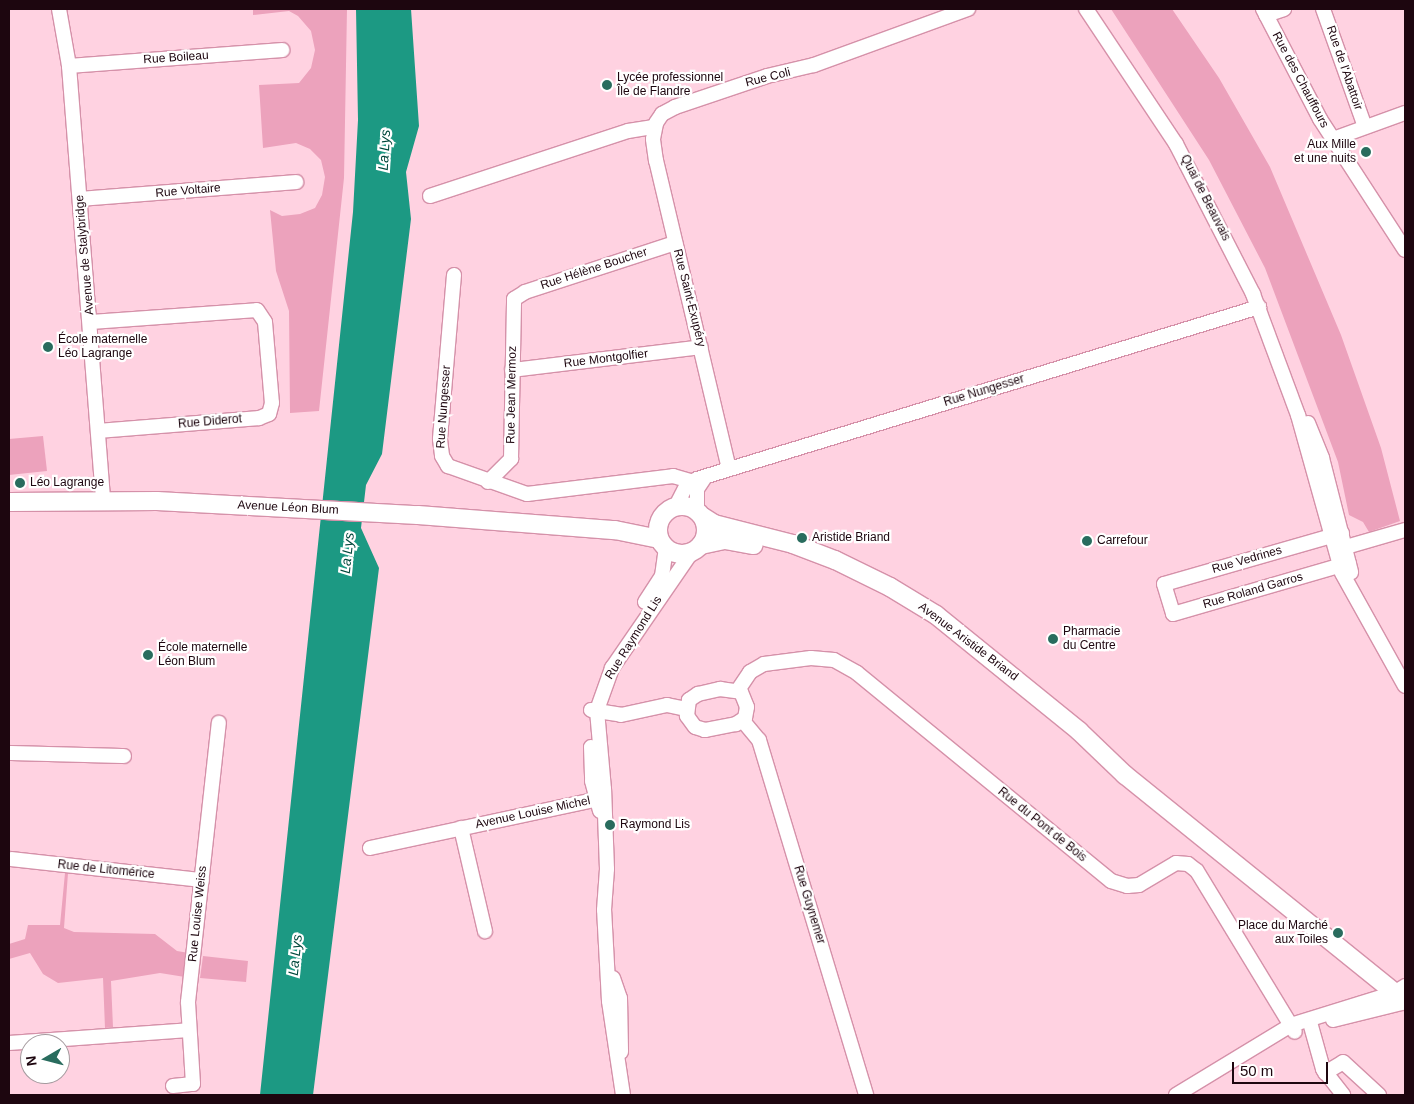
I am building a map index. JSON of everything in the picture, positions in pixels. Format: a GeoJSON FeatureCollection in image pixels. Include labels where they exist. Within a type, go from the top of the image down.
{"type":"FeatureCollection","features":[{"type":"Feature","properties":{"kind":"main road","name":"Avenue Léon Blum"},"geometry":{"type":"LineString","coordinates":[[9,492],[542,522]]}},
{"type":"Feature","properties":{"kind":"main road","name":"Avenue Léon Blum"},"geometry":{"type":"LineString","coordinates":[[9,502],[103,498]]}},
{"type":"Feature","properties":{"kind":"main road"},"geometry":{"type":"LineString","coordinates":[[676,506],[700,514],[706,531],[696,549],[676,554],[662,544],[634,532],[542,522],[637,522],[661,517],[676,506]]}},
{"type":"Feature","properties":{"kind":"main road","name":"Avenue Aristide Briand"},"geometry":{"type":"LineString","coordinates":[[700,514],[714,524],[784,542],[826,557],[912,600],[1018,680],[1125,775],[1402,996]]}},
{"type":"Feature","properties":{"kind":"main road"},"geometry":{"type":"LineString","coordinates":[[661,517],[658,529],[662,544]]}},
{"type":"Feature","properties":{"kind":"main road","name":"Avenue Aristide Briand"},"geometry":{"type":"LineString","coordinates":[[696,549],[725,540],[765,548],[813,563],[882,595],[944,634],[1073,738],[1125,775]]}},
{"type":"Feature","properties":{"kind":"street","name":"Avenue de Stalybridge"},"geometry":{"type":"LineString","coordinates":[[59,9],[69,66],[91,322],[103,498]]}},
{"type":"Feature","properties":{"kind":"street","name":"Rue Coli"},"geometry":{"type":"LineString","coordinates":[[654,127],[662,114],[675,107],[768,76],[809,67],[941,22],[968,9]]}},
{"type":"Feature","properties":{"kind":"street","name":"Quai de Beauvais"},"geometry":{"type":"LineString","coordinates":[[1086,9],[1176,144],[1259,307],[1286,380],[1344,564],[1358,598],[1405,686]]}},
{"type":"Feature","properties":{"kind":"street","name":"Quai de Beauvais"},"geometry":{"type":"LineString","coordinates":[[1092,9],[1101,29]]}},
{"type":"Feature","properties":{"kind":"street"},"geometry":{"type":"LineString","coordinates":[[1264,12],[1284,9]]}},
{"type":"Feature","properties":{"kind":"street","name":"Rue de l'Abattoir"},"geometry":{"type":"LineString","coordinates":[[1324,9],[1365,127]]}},
{"type":"Feature","properties":{"kind":"street","name":"Rue des Chauffours"},"geometry":{"type":"LineString","coordinates":[[1264,12],[1332,139],[1405,250]]}},
{"type":"Feature","properties":{"kind":"street","name":"Rue Boileau"},"geometry":{"type":"LineString","coordinates":[[69,66],[282,50]]}},
{"type":"Feature","properties":{"kind":"street"},"geometry":{"type":"LineString","coordinates":[[1332,139],[1405,113]]}},
{"type":"Feature","properties":{"kind":"street"},"geometry":{"type":"LineString","coordinates":[[430,196],[628,131],[654,127]]}},
{"type":"Feature","properties":{"kind":"street","name":"Rue Saint-Exupéry"},"geometry":{"type":"LineString","coordinates":[[654,127],[656,161],[729,469]]}},
{"type":"Feature","properties":{"kind":"street","name":"Rue Voltaire"},"geometry":{"type":"LineString","coordinates":[[80,199],[296,182]]}},
{"type":"Feature","properties":{"kind":"street","name":"Rue Hélène Boucher"},"geometry":{"type":"LineString","coordinates":[[514,299],[525,292],[675,243]]}},
{"type":"Feature","properties":{"kind":"street","name":"Rue Nungesser"},"geometry":{"type":"LineString","coordinates":[[454,275],[440,448],[448,466],[488,482],[531,495],[673,476],[699,480],[729,469],[1259,307]]}},
{"type":"Feature","properties":{"kind":"street","name":"Rue Jean Mermoz"},"geometry":{"type":"LineString","coordinates":[[488,482],[511,459],[514,299]]}},
{"type":"Feature","properties":{"kind":"street","name":"Rue Diderot"},"geometry":{"type":"LineString","coordinates":[[91,322],[252,308],[264,317],[272,403],[265,416],[99,430]]}},
{"type":"Feature","properties":{"kind":"street","name":"Rue Montgolfier"},"geometry":{"type":"LineString","coordinates":[[512,370],[701,347]]}},
{"type":"Feature","properties":{"kind":"street"},"geometry":{"type":"LineString","coordinates":[[676,506],[699,480]]}},
{"type":"Feature","properties":{"kind":"street"},"geometry":{"type":"LineString","coordinates":[[699,480],[700,514]]}},
{"type":"Feature","properties":{"kind":"street","name":"Rue Vedrines"},"geometry":{"type":"LineString","coordinates":[[1168,597],[1164,584],[1237,563],[1405,530]]}},
{"type":"Feature","properties":{"kind":"street","name":"Rue Raymond Lis"},"geometry":{"type":"LineString","coordinates":[[623,1095],[620,1062],[612,1032],[604,822],[600,799],[594,710],[603,666],[662,576],[662,544]]}},
{"type":"Feature","properties":{"kind":"street","name":"Rue Raymond Lis"},"geometry":{"type":"LineString","coordinates":[[594,710],[612,668],[696,549]]}},
{"type":"Feature","properties":{"kind":"street","name":"Rue Roland Garros"},"geometry":{"type":"LineString","coordinates":[[1168,597],[1173,614],[1344,564]]}},
{"type":"Feature","properties":{"kind":"street","name":"Rue du Pont de Bois"},"geometry":{"type":"LineString","coordinates":[[738,690],[750,672],[764,664],[811,658],[834,660],[857,673],[1111,881],[1127,886],[1139,885],[1176,863],[1188,864],[1197,871],[1293,1029]]}},
{"type":"Feature","properties":{"kind":"street"},"geometry":{"type":"LineString","coordinates":[[725,689],[738,690],[747,707],[742,721],[702,729],[690,723],[686,709],[689,700],[698,694],[725,689]]}},
{"type":"Feature","properties":{"kind":"street"},"geometry":{"type":"LineString","coordinates":[[594,710],[621,715],[667,705],[686,709]]}},
{"type":"Feature","properties":{"kind":"street","name":"Rue Guynemer"},"geometry":{"type":"LineString","coordinates":[[742,721],[759,740],[866,1095]]}},
{"type":"Feature","properties":{"kind":"street","name":"Rue Louise Weiss"},"geometry":{"type":"LineString","coordinates":[[173,1086],[193,1084],[188,1002],[219,723]]}},
{"type":"Feature","properties":{"kind":"street"},"geometry":{"type":"LineString","coordinates":[[9,752],[124,756]]}},
{"type":"Feature","properties":{"kind":"street","name":"Avenue Louise Michel"},"geometry":{"type":"LineString","coordinates":[[370,848],[600,799]]}},
{"type":"Feature","properties":{"kind":"street","name":"Avenue Louise Michel"},"geometry":{"type":"LineString","coordinates":[[461,828],[485,931]]}},
{"type":"Feature","properties":{"kind":"street","name":"Rue de Litomérice"},"geometry":{"type":"LineString","coordinates":[[11,859],[202,880]]}},
{"type":"Feature","properties":{"kind":"street"},"geometry":{"type":"LineString","coordinates":[[1176,1095],[1293,1029],[1310,1022],[1402,996]]}},
{"type":"Feature","properties":{"kind":"street"},"geometry":{"type":"LineString","coordinates":[[1310,1022],[1325,1074],[1343,1095]]}},
{"type":"Feature","properties":{"kind":"street"},"geometry":{"type":"LineString","coordinates":[[9,1043],[189,1030]]}},
{"type":"Feature","properties":{"kind":"street"},"geometry":{"type":"LineString","coordinates":[[1325,1074],[1339,1058],[1379,1095]]}},
{"type":"Feature","properties":{"kind":"shaded area"},"geometry":{"type":"Polygon","coordinates":[[[253,9],[347,9],[344,178],[319,411],[290,413],[289,311],[276,271],[270,210],[282,216],[300,214],[315,208],[322,195],[325,177],[321,160],[310,149],[296,143],[263,148],[259,85],[299,83],[311,68],[315,50],[311,31],[298,16],[289,11],[253,15],[253,9]]]}},
{"type":"Feature","properties":{"kind":"shaded area"},"geometry":{"type":"Polygon","coordinates":[[[1111,9],[1172,9],[1219,78],[1270,167],[1341,335],[1381,448],[1400,521],[1369,532],[1363,522],[1349,515],[1338,462],[1265,268],[1209,160],[1111,9]]]}},
{"type":"Feature","properties":{"kind":"shaded area"},"geometry":{"type":"Polygon","coordinates":[[[43,436],[47,471],[9,475],[9,439],[43,436]]]}},
{"type":"Feature","properties":{"kind":"shaded area"},"geometry":{"type":"Polygon","coordinates":[[[65,873],[68,873],[64,928],[74,932],[155,934],[177,951],[189,953],[185,977],[160,973],[111,981],[113,1027],[105,1028],[103,978],[58,983],[43,974],[30,953],[9,959],[9,944],[25,939],[28,925],[60,925],[65,873]]]}},
{"type":"Feature","properties":{"kind":"shaded area"},"geometry":{"type":"Polygon","coordinates":[[[203,956],[248,961],[246,982],[200,978],[203,956]]]}},
{"type":"Feature","properties":{"kind":"water","name":"La Lys"},"geometry":{"type":"Polygon","coordinates":[[[356,9],[411,9],[419,126],[406,172],[411,219],[382,454],[366,485],[361,528],[379,568],[313,1095],[260,1095],[353,212],[358,120],[356,9]]]}},
{"type":"Feature","properties":{"kind":"place","name":"Lycée professionnel Île de Flandre"},"geometry":{"type":"Point","coordinates":[607,85]}},
{"type":"Feature","properties":{"kind":"place","name":"Aux Mille et une nuits"},"geometry":{"type":"Point","coordinates":[1366,152]}},
{"type":"Feature","properties":{"kind":"place","name":"École maternelle Léo Lagrange"},"geometry":{"type":"Point","coordinates":[48,347]}},
{"type":"Feature","properties":{"kind":"place","name":"Léo Lagrange"},"geometry":{"type":"Point","coordinates":[20,483]}},
{"type":"Feature","properties":{"kind":"place","name":"Aristide Briand"},"geometry":{"type":"Point","coordinates":[802,538]}},
{"type":"Feature","properties":{"kind":"place","name":"Carrefour"},"geometry":{"type":"Point","coordinates":[1087,541]}},
{"type":"Feature","properties":{"kind":"place","name":"Pharmacie du Centre"},"geometry":{"type":"Point","coordinates":[1053,639]}},
{"type":"Feature","properties":{"kind":"place","name":"École maternelle Léon Blum"},"geometry":{"type":"Point","coordinates":[148,655]}},
{"type":"Feature","properties":{"kind":"place","name":"Raymond Lis"},"geometry":{"type":"Point","coordinates":[610,825]}},
{"type":"Feature","properties":{"kind":"place","name":"Place du Marché aux Toiles"},"geometry":{"type":"Point","coordinates":[1338,933]}}]}
